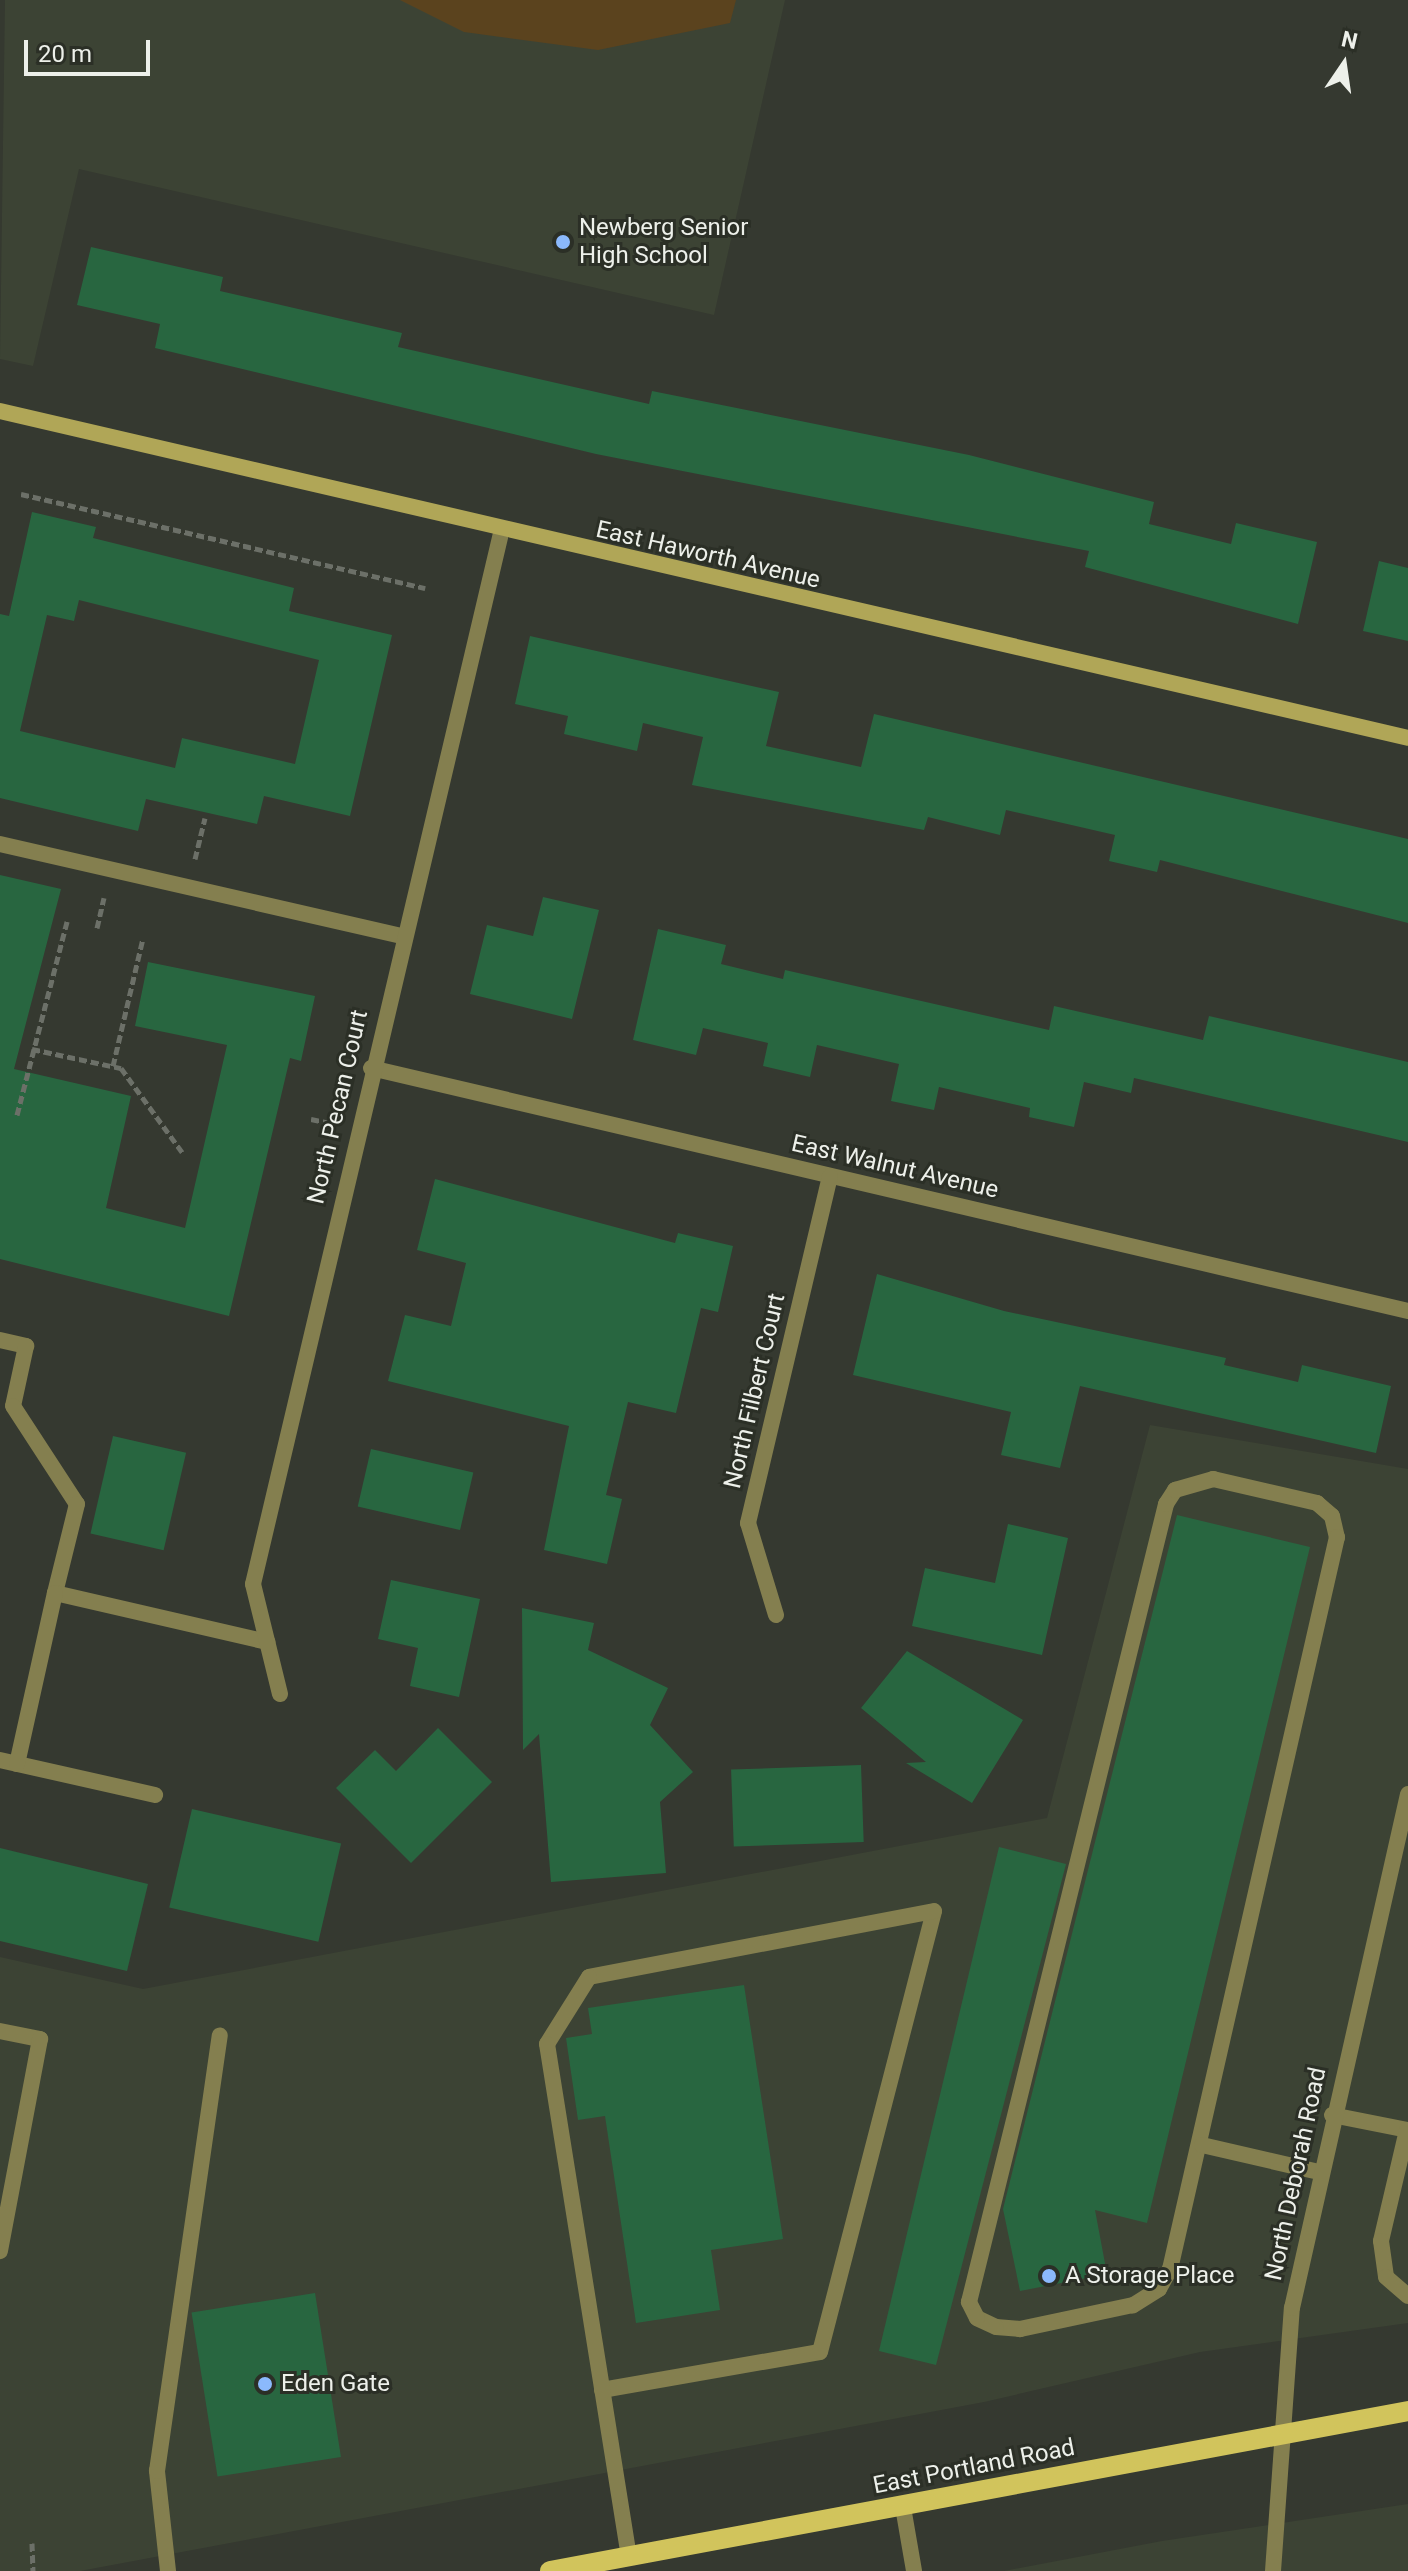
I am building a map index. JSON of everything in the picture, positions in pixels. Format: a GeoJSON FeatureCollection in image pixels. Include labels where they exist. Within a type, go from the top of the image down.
{"type":"FeatureCollection","features":[{"type":"Feature","properties":{"kind":"main road","name":"East Portland Road"},"geometry":{"type":"LineString","coordinates":[[550,2571],[1408,2411]]}},
{"type":"Feature","properties":{"kind":"street","name":"East Haworth Avenue"},"geometry":{"type":"LineString","coordinates":[[0,411],[501,533],[1408,738]]}},
{"type":"Feature","properties":{"kind":"street","name":"North Pecan Court"},"geometry":{"type":"LineString","coordinates":[[280,1694],[253,1584],[371,1068],[501,533]]}},
{"type":"Feature","properties":{"kind":"street"},"geometry":{"type":"LineString","coordinates":[[0,844],[403,936]]}},
{"type":"Feature","properties":{"kind":"street","name":"East Walnut Avenue"},"geometry":{"type":"LineString","coordinates":[[371,1068],[1408,1311]]}},
{"type":"Feature","properties":{"kind":"street","name":"North Filbert Court"},"geometry":{"type":"LineString","coordinates":[[776,1615],[748,1523],[830,1177]]}},
{"type":"Feature","properties":{"kind":"street"},"geometry":{"type":"LineString","coordinates":[[0,1340],[26,1346],[13,1406],[77,1504],[8,1762],[155,1795]]}},
{"type":"Feature","properties":{"kind":"street"},"geometry":{"type":"LineString","coordinates":[[1213,1479],[1317,1503],[1332,1516],[1337,1537],[1202,2145],[1159,2289],[1133,2305],[1020,2329],[977,2318],[969,2302],[1166,1504],[1175,1490],[1213,1479]]}},
{"type":"Feature","properties":{"kind":"street"},"geometry":{"type":"LineString","coordinates":[[55,1593],[267,1642]]}},
{"type":"Feature","properties":{"kind":"street","name":"North Deborah Road"},"geometry":{"type":"LineString","coordinates":[[1273,2571],[1292,2308],[1319,2172],[1408,1794]]}},
{"type":"Feature","properties":{"kind":"street"},"geometry":{"type":"LineString","coordinates":[[602,2390],[820,2352],[934,1911],[589,1977],[547,2044],[602,2390],[629,2557]]}},
{"type":"Feature","properties":{"kind":"street"},"geometry":{"type":"LineString","coordinates":[[0,2031],[40,2039],[0,2251]]}},
{"type":"Feature","properties":{"kind":"street"},"geometry":{"type":"LineString","coordinates":[[168,2571],[157,2471],[220,2036]]}},
{"type":"Feature","properties":{"kind":"street"},"geometry":{"type":"LineString","coordinates":[[1332,2115],[1407,2130],[1381,2241],[1386,2277],[1408,2296]]}},
{"type":"Feature","properties":{"kind":"street"},"geometry":{"type":"LineString","coordinates":[[1202,2145],[1319,2172]]}},
{"type":"Feature","properties":{"kind":"street"},"geometry":{"type":"LineString","coordinates":[[903,2507],[914,2571]]}},
{"type":"Feature","properties":{"kind":"path"},"geometry":{"type":"LineString","coordinates":[[21,494],[425,588]]}},
{"type":"Feature","properties":{"kind":"path"},"geometry":{"type":"LineString","coordinates":[[195,859],[205,818]]}},
{"type":"Feature","properties":{"kind":"path"},"geometry":{"type":"LineString","coordinates":[[97,928],[107,887]]}},
{"type":"Feature","properties":{"kind":"path"},"geometry":{"type":"LineString","coordinates":[[17,1115],[67,921]]}},
{"type":"Feature","properties":{"kind":"path"},"geometry":{"type":"LineString","coordinates":[[113,1066],[143,938]]}},
{"type":"Feature","properties":{"kind":"path"},"geometry":{"type":"LineString","coordinates":[[32,1049],[113,1066],[182,1152]]}},
{"type":"Feature","properties":{"kind":"path"},"geometry":{"type":"LineString","coordinates":[[32,2543],[33,2571]]}},
{"type":"Feature","properties":{"kind":"shaded area","name":"Newberg Senior High School"},"geometry":{"type":"Polygon","coordinates":[[[5,0],[785,0],[714,315],[79,169],[33,366],[0,359],[5,0]]]}},
{"type":"Feature","properties":{"kind":"shaded area"},"geometry":{"type":"Polygon","coordinates":[[[400,0],[736,0],[730,23],[598,50],[464,32],[400,0]]]}},
{"type":"Feature","properties":{"kind":"shaded area"},"geometry":{"type":"Polygon","coordinates":[[[1150,1425],[1408,1469],[1408,2323],[1200,2352],[984,2402],[80,2571],[0,2571],[0,1957],[143,1989],[1047,1818],[1150,1425]]]}},
{"type":"Feature","properties":{"kind":"shaded area"},"geometry":{"type":"Polygon","coordinates":[[[1408,2504],[1408,2571],[1004,2571],[1162,2541],[1408,2504]]]}},
{"type":"Feature","properties":{"kind":"building"},"geometry":{"type":"Polygon","coordinates":[[[91,247],[223,277],[220,291],[402,333],[398,347],[649,404],[652,391],[969,455],[1154,502],[1149,524],[1231,544],[1236,523],[1317,542],[1298,624],[1085,567],[1089,551],[596,454],[155,348],[160,324],[77,305],[91,247]]]}},
{"type":"Feature","properties":{"kind":"building"},"geometry":{"type":"Polygon","coordinates":[[[32,512],[96,527],[93,538],[294,588],[289,611],[392,635],[350,816],[264,796],[257,824],[146,799],[138,831],[0,798],[0,614],[9,616],[32,512]],[[79,600],[74,621],[47,615],[20,731],[175,768],[182,738],[295,764],[319,660],[79,600]]]}},
{"type":"Feature","properties":{"kind":"building"},"geometry":{"type":"Polygon","coordinates":[[[1379,561],[1408,568],[1408,641],[1363,631],[1379,561]]]}},
{"type":"Feature","properties":{"kind":"building"},"geometry":{"type":"Polygon","coordinates":[[[530,636],[779,692],[766,746],[861,767],[874,714],[1408,839],[1408,923],[1160,860],[1157,872],[1109,861],[1115,835],[1006,810],[1000,835],[928,817],[924,830],[692,785],[703,737],[643,723],[637,751],[564,734],[568,716],[515,704],[530,636]]]}},
{"type":"Feature","properties":{"kind":"building"},"geometry":{"type":"Polygon","coordinates":[[[0,875],[61,889],[14,1069],[131,1096],[106,1208],[185,1228],[227,1045],[135,1026],[148,962],[315,996],[301,1061],[290,1058],[229,1316],[0,1259],[0,875]]]}},
{"type":"Feature","properties":{"kind":"building"},"geometry":{"type":"Polygon","coordinates":[[[543,897],[599,910],[572,1019],[470,994],[487,925],[533,936],[543,897]]]}},
{"type":"Feature","properties":{"kind":"building"},"geometry":{"type":"Polygon","coordinates":[[[658,929],[726,945],[721,964],[783,979],[785,970],[1049,1030],[1054,1006],[1203,1040],[1209,1016],[1408,1062],[1408,1142],[1134,1078],[1131,1093],[1084,1082],[1074,1127],[1029,1117],[1030,1108],[939,1087],[934,1110],[891,1101],[899,1064],[817,1045],[810,1077],[763,1066],[768,1043],[703,1028],[696,1055],[633,1040],[658,929]]]}},
{"type":"Feature","properties":{"kind":"building"},"geometry":{"type":"Polygon","coordinates":[[[435,1179],[675,1243],[678,1233],[733,1246],[718,1312],[701,1308],[676,1413],[628,1402],[606,1495],[622,1499],[607,1564],[544,1550],[569,1426],[388,1381],[405,1315],[451,1326],[466,1263],[417,1250],[435,1179]]]}},
{"type":"Feature","properties":{"kind":"building"},"geometry":{"type":"Polygon","coordinates":[[[877,1274],[1004,1311],[1226,1358],[1224,1365],[1298,1382],[1302,1365],[1391,1386],[1376,1453],[1080,1386],[1060,1468],[1001,1455],[1011,1412],[853,1375],[877,1274]]]}},
{"type":"Feature","properties":{"kind":"building"},"geometry":{"type":"Polygon","coordinates":[[[113,1436],[186,1453],[164,1550],[91,1533],[113,1436]]]}},
{"type":"Feature","properties":{"kind":"building"},"geometry":{"type":"Polygon","coordinates":[[[371,1449],[473,1473],[460,1530],[358,1506],[371,1449]]]}},
{"type":"Feature","properties":{"kind":"building"},"geometry":{"type":"Polygon","coordinates":[[[1177,1515],[1310,1547],[1147,2223],[1095,2210],[1107,2274],[1020,2291],[1003,2209],[1177,1515]]]}},
{"type":"Feature","properties":{"kind":"building"},"geometry":{"type":"Polygon","coordinates":[[[1008,1524],[1068,1538],[1042,1655],[912,1626],[925,1568],[995,1583],[1008,1524]]]}},
{"type":"Feature","properties":{"kind":"building"},"geometry":{"type":"Polygon","coordinates":[[[391,1580],[480,1599],[459,1697],[410,1686],[418,1648],[378,1639],[391,1580]]]}},
{"type":"Feature","properties":{"kind":"building"},"geometry":{"type":"Polygon","coordinates":[[[522,1608],[594,1623],[588,1650],[668,1688],[650,1725],[693,1772],[660,1802],[666,1873],[551,1882],[539,1734],[523,1750],[522,1608]]]}},
{"type":"Feature","properties":{"kind":"building"},"geometry":{"type":"Polygon","coordinates":[[[907,1651],[1023,1720],[972,1803],[906,1763],[926,1762],[861,1708],[907,1651]]]}},
{"type":"Feature","properties":{"kind":"building"},"geometry":{"type":"Polygon","coordinates":[[[438,1728],[492,1782],[411,1863],[336,1788],[375,1750],[396,1771],[438,1728]]]}},
{"type":"Feature","properties":{"kind":"building"},"geometry":{"type":"Polygon","coordinates":[[[861,1765],[864,1842],[734,1846],[731,1770],[861,1765]]]}},
{"type":"Feature","properties":{"kind":"building"},"geometry":{"type":"Polygon","coordinates":[[[192,1809],[341,1843],[318,1942],[169,1907],[192,1809]]]}},
{"type":"Feature","properties":{"kind":"building"},"geometry":{"type":"Polygon","coordinates":[[[999,1847],[1066,1864],[936,2365],[879,2351],[999,1847]]]}},
{"type":"Feature","properties":{"kind":"building"},"geometry":{"type":"Polygon","coordinates":[[[0,1848],[148,1884],[127,1971],[0,1941],[0,1848]]]}},
{"type":"Feature","properties":{"kind":"building"},"geometry":{"type":"Polygon","coordinates":[[[744,1985],[783,2239],[711,2250],[720,2310],[636,2323],[605,2116],[578,2120],[566,2038],[592,2034],[588,2008],[744,1985]]]}},
{"type":"Feature","properties":{"kind":"building","name":"Eden Gate"},"geometry":{"type":"Polygon","coordinates":[[[315,2293],[341,2457],[218,2477],[192,2313],[315,2293]]]}},
{"type":"Feature","properties":{"kind":"place","name":"Newberg Senior High School"},"geometry":{"type":"Point","coordinates":[563,242]}},
{"type":"Feature","properties":{"kind":"place","name":"A Storage Place"},"geometry":{"type":"Point","coordinates":[1049,2276]}},
{"type":"Feature","properties":{"kind":"place","name":"Eden Gate"},"geometry":{"type":"Point","coordinates":[265,2384]}}]}
